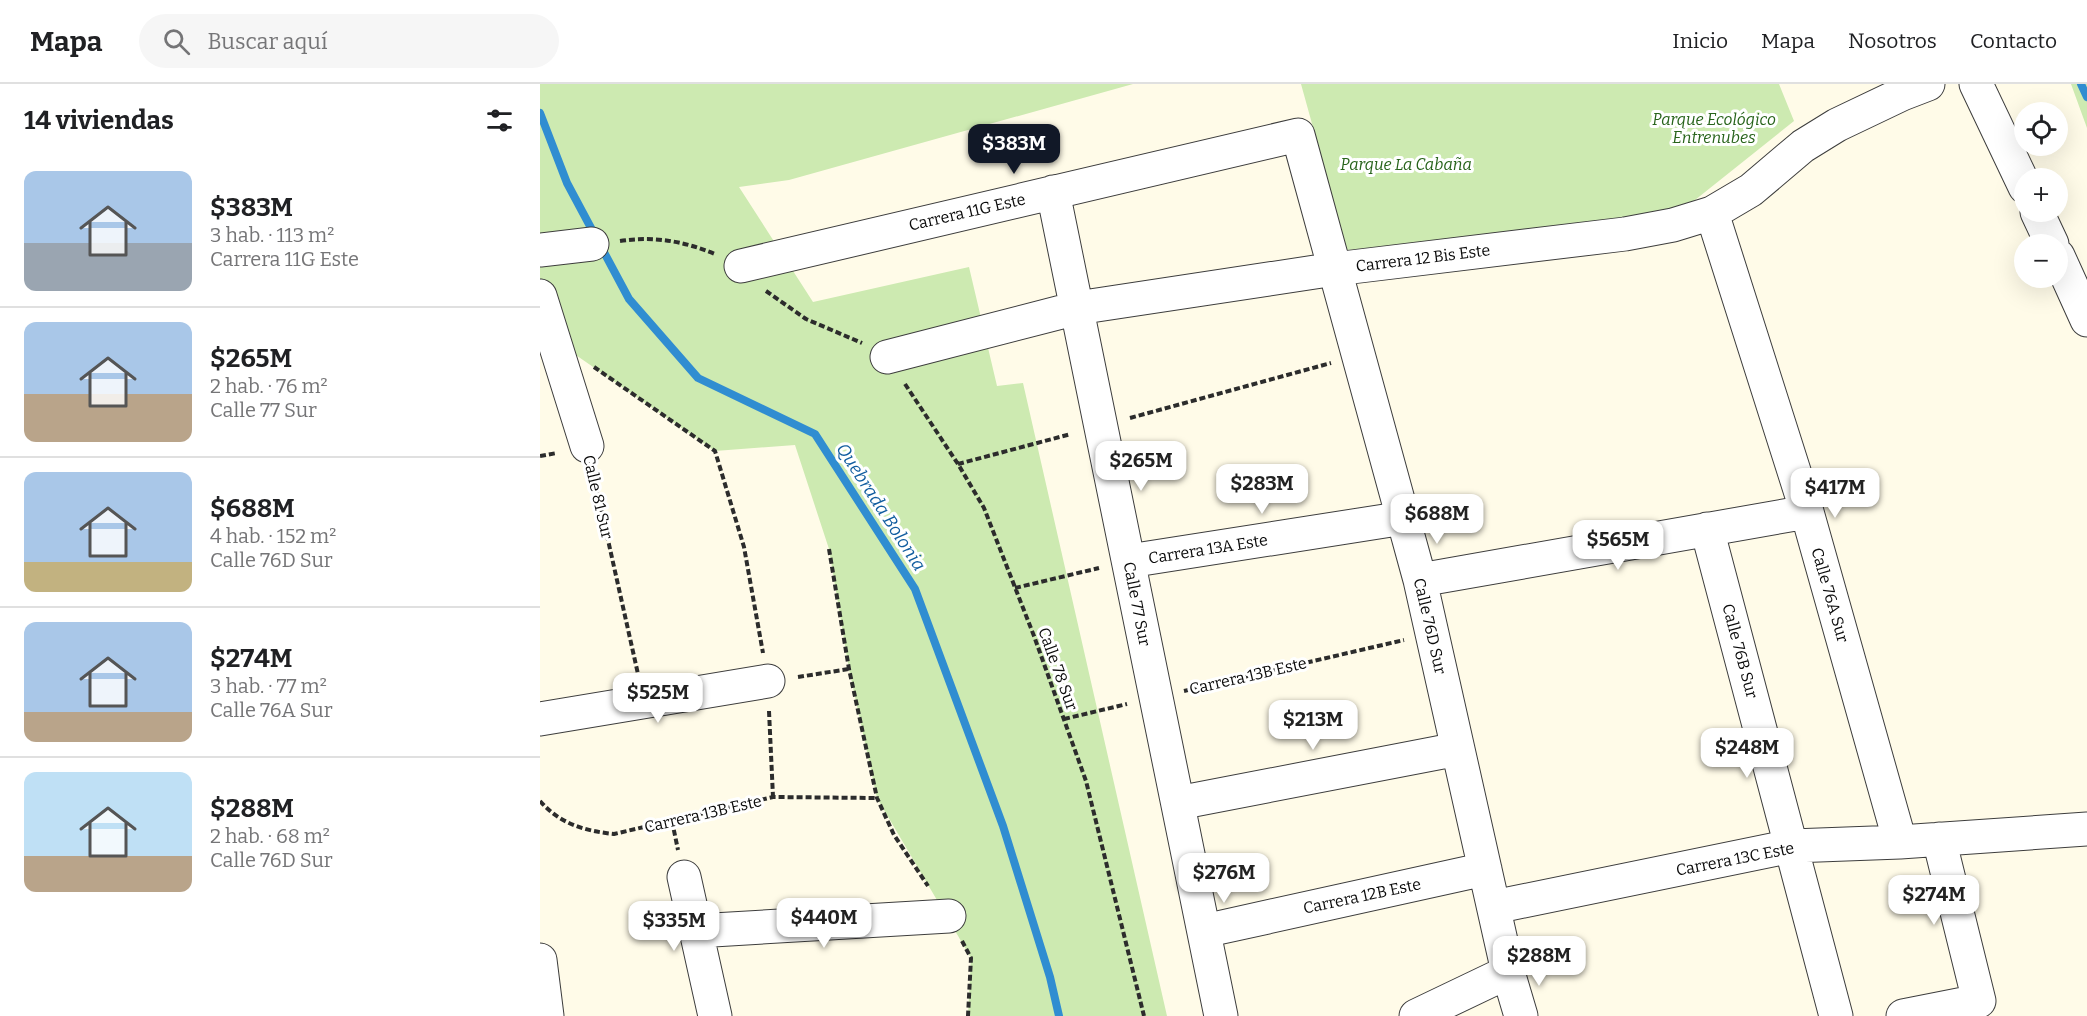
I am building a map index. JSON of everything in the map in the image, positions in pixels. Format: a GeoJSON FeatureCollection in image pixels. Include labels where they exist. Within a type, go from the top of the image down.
{"type":"FeatureCollection","features":[{"type":"Feature","properties":{"kind":"street","name":"Carrera 12 Bis Este"},"geometry":{"type":"LineString","coordinates":[[887,357],[1077,308],[1335,269],[1625,234],[1673,225],[1712,213],[1751,190],[1803,146],[1837,125],[1928,84]]}},
{"type":"Feature","properties":{"kind":"street"},"geometry":{"type":"LineString","coordinates":[[1976,84],[2016,168]]}},
{"type":"Feature","properties":{"kind":"street","name":"Carrera 11G Este"},"geometry":{"type":"LineString","coordinates":[[741,266],[1298,135]]}},
{"type":"Feature","properties":{"kind":"street","name":"Calle 76D Sur"},"geometry":{"type":"LineString","coordinates":[[1298,135],[1420,580],[1508,972],[1521,1016]]}},
{"type":"Feature","properties":{"kind":"street","name":"Calle 77 Sur"},"geometry":{"type":"LineString","coordinates":[[1053,192],[1221,1016]]}},
{"type":"Feature","properties":{"kind":"street","name":"Calle 76A Sur"},"geometry":{"type":"LineString","coordinates":[[1712,213],[1807,512],[1900,842]]}},
{"type":"Feature","properties":{"kind":"street"},"geometry":{"type":"LineString","coordinates":[[540,250],[592,244]]}},
{"type":"Feature","properties":{"kind":"street"},"geometry":{"type":"LineString","coordinates":[[2068,278],[2087,320]]}},
{"type":"Feature","properties":{"kind":"street","name":"Calle 81 Sur"},"geometry":{"type":"LineString","coordinates":[[540,296],[587,446]]}},
{"type":"Feature","properties":{"kind":"street"},"geometry":{"type":"LineString","coordinates":[[1420,580],[1807,512]]}},
{"type":"Feature","properties":{"kind":"street","name":"Carrera 13A Este"},"geometry":{"type":"LineString","coordinates":[[1129,561],[1404,518]]}},
{"type":"Feature","properties":{"kind":"street","name":"Calle 76B Sur"},"geometry":{"type":"LineString","coordinates":[[1707,529],[1836,1016]]}},
{"type":"Feature","properties":{"kind":"street"},"geometry":{"type":"LineString","coordinates":[[540,719],[768,681]]}},
{"type":"Feature","properties":{"kind":"street"},"geometry":{"type":"LineString","coordinates":[[1178,803],[1458,749]]}},
{"type":"Feature","properties":{"kind":"street","name":"Carrera 13C Este"},"geometry":{"type":"LineString","coordinates":[[1494,908],[1792,846],[1900,842],[2087,829]]}},
{"type":"Feature","properties":{"kind":"street"},"geometry":{"type":"LineString","coordinates":[[1903,1016],[1979,1001],[1939,839]]}},
{"type":"Feature","properties":{"kind":"street","name":"Carrera 12B Este"},"geometry":{"type":"LineString","coordinates":[[1204,931],[1485,869]]}},
{"type":"Feature","properties":{"kind":"street"},"geometry":{"type":"LineString","coordinates":[[684,877],[715,1016]]}},
{"type":"Feature","properties":{"kind":"street"},"geometry":{"type":"LineString","coordinates":[[696,931],[949,916]]}},
{"type":"Feature","properties":{"kind":"street"},"geometry":{"type":"LineString","coordinates":[[540,960],[547,1016]]}},
{"type":"Feature","properties":{"kind":"street"},"geometry":{"type":"LineString","coordinates":[[1416,1016],[1508,972]]}},
{"type":"Feature","properties":{"kind":"path"},"geometry":{"type":"LineString","coordinates":[[629,239],[690,243],[741,266],[770,295],[806,319],[887,357]]}},
{"type":"Feature","properties":{"kind":"path"},"geometry":{"type":"LineString","coordinates":[[958,464],[1358,355]]}},
{"type":"Feature","properties":{"kind":"path","name":"Calle 78 Sur"},"geometry":{"type":"LineString","coordinates":[[887,357],[958,464],[984,508],[1086,781],[1144,1016]]}},
{"type":"Feature","properties":{"kind":"path"},"geometry":{"type":"LineString","coordinates":[[592,366],[715,451],[744,547],[768,681],[773,797]]}},
{"type":"Feature","properties":{"kind":"path","name":"Calle 81 Sur"},"geometry":{"type":"LineString","coordinates":[[587,446],[644,701]]}},
{"type":"Feature","properties":{"kind":"path"},"geometry":{"type":"LineString","coordinates":[[829,549],[849,669],[877,798],[894,835],[949,916],[971,958],[968,1016]]}},
{"type":"Feature","properties":{"kind":"path","name":"Carrera 13A Este"},"geometry":{"type":"LineString","coordinates":[[1015,588],[1129,561]]}},
{"type":"Feature","properties":{"kind":"path","name":"Carrera 13B Este"},"geometry":{"type":"LineString","coordinates":[[1064,719],[1432,634]]}},
{"type":"Feature","properties":{"kind":"path"},"geometry":{"type":"LineString","coordinates":[[768,681],[849,669]]}},
{"type":"Feature","properties":{"kind":"path","name":"Carrera 13B Este"},"geometry":{"type":"LineString","coordinates":[[540,801],[551,814],[570,825],[614,834],[773,797],[877,798]]}},
{"type":"Feature","properties":{"kind":"green space"},"geometry":{"type":"Polygon","coordinates":[[[540,84],[1133,84],[789,180],[739,187],[813,302],[969,267],[997,386],[1023,383],[1167,1016],[968,1016],[971,958],[877,798],[849,669],[829,549],[795,445],[715,451],[554,340],[540,295],[540,84]]]}},
{"type":"Feature","properties":{"kind":"green space","name":"Parque La Cabaña"},"geometry":{"type":"Polygon","coordinates":[[[1301,84],[1779,84],[1794,121],[1685,208],[1570,229],[1347,250],[1301,84]]]}},
{"type":"Feature","properties":{"kind":"green space"},"geometry":{"type":"Polygon","coordinates":[[[2071,84],[2087,84],[2087,128],[2071,84]]]}},
{"type":"Feature","properties":{"kind":"waterway"},"geometry":{"type":"LineString","coordinates":[[2081,84],[2087,97]]}},
{"type":"Feature","properties":{"kind":"waterway","name":"Quebrada Bolonia"},"geometry":{"type":"LineString","coordinates":[[540,113],[567,183],[629,299],[698,378],[815,434],[915,589],[1003,826],[1050,977],[1059,1016]]}},
{"type":"Feature","properties":{"kind":"park label","name":"Parque Ecológico Entrenubes"},"geometry":{"type":"Point","coordinates":[1714,128]}}]}
